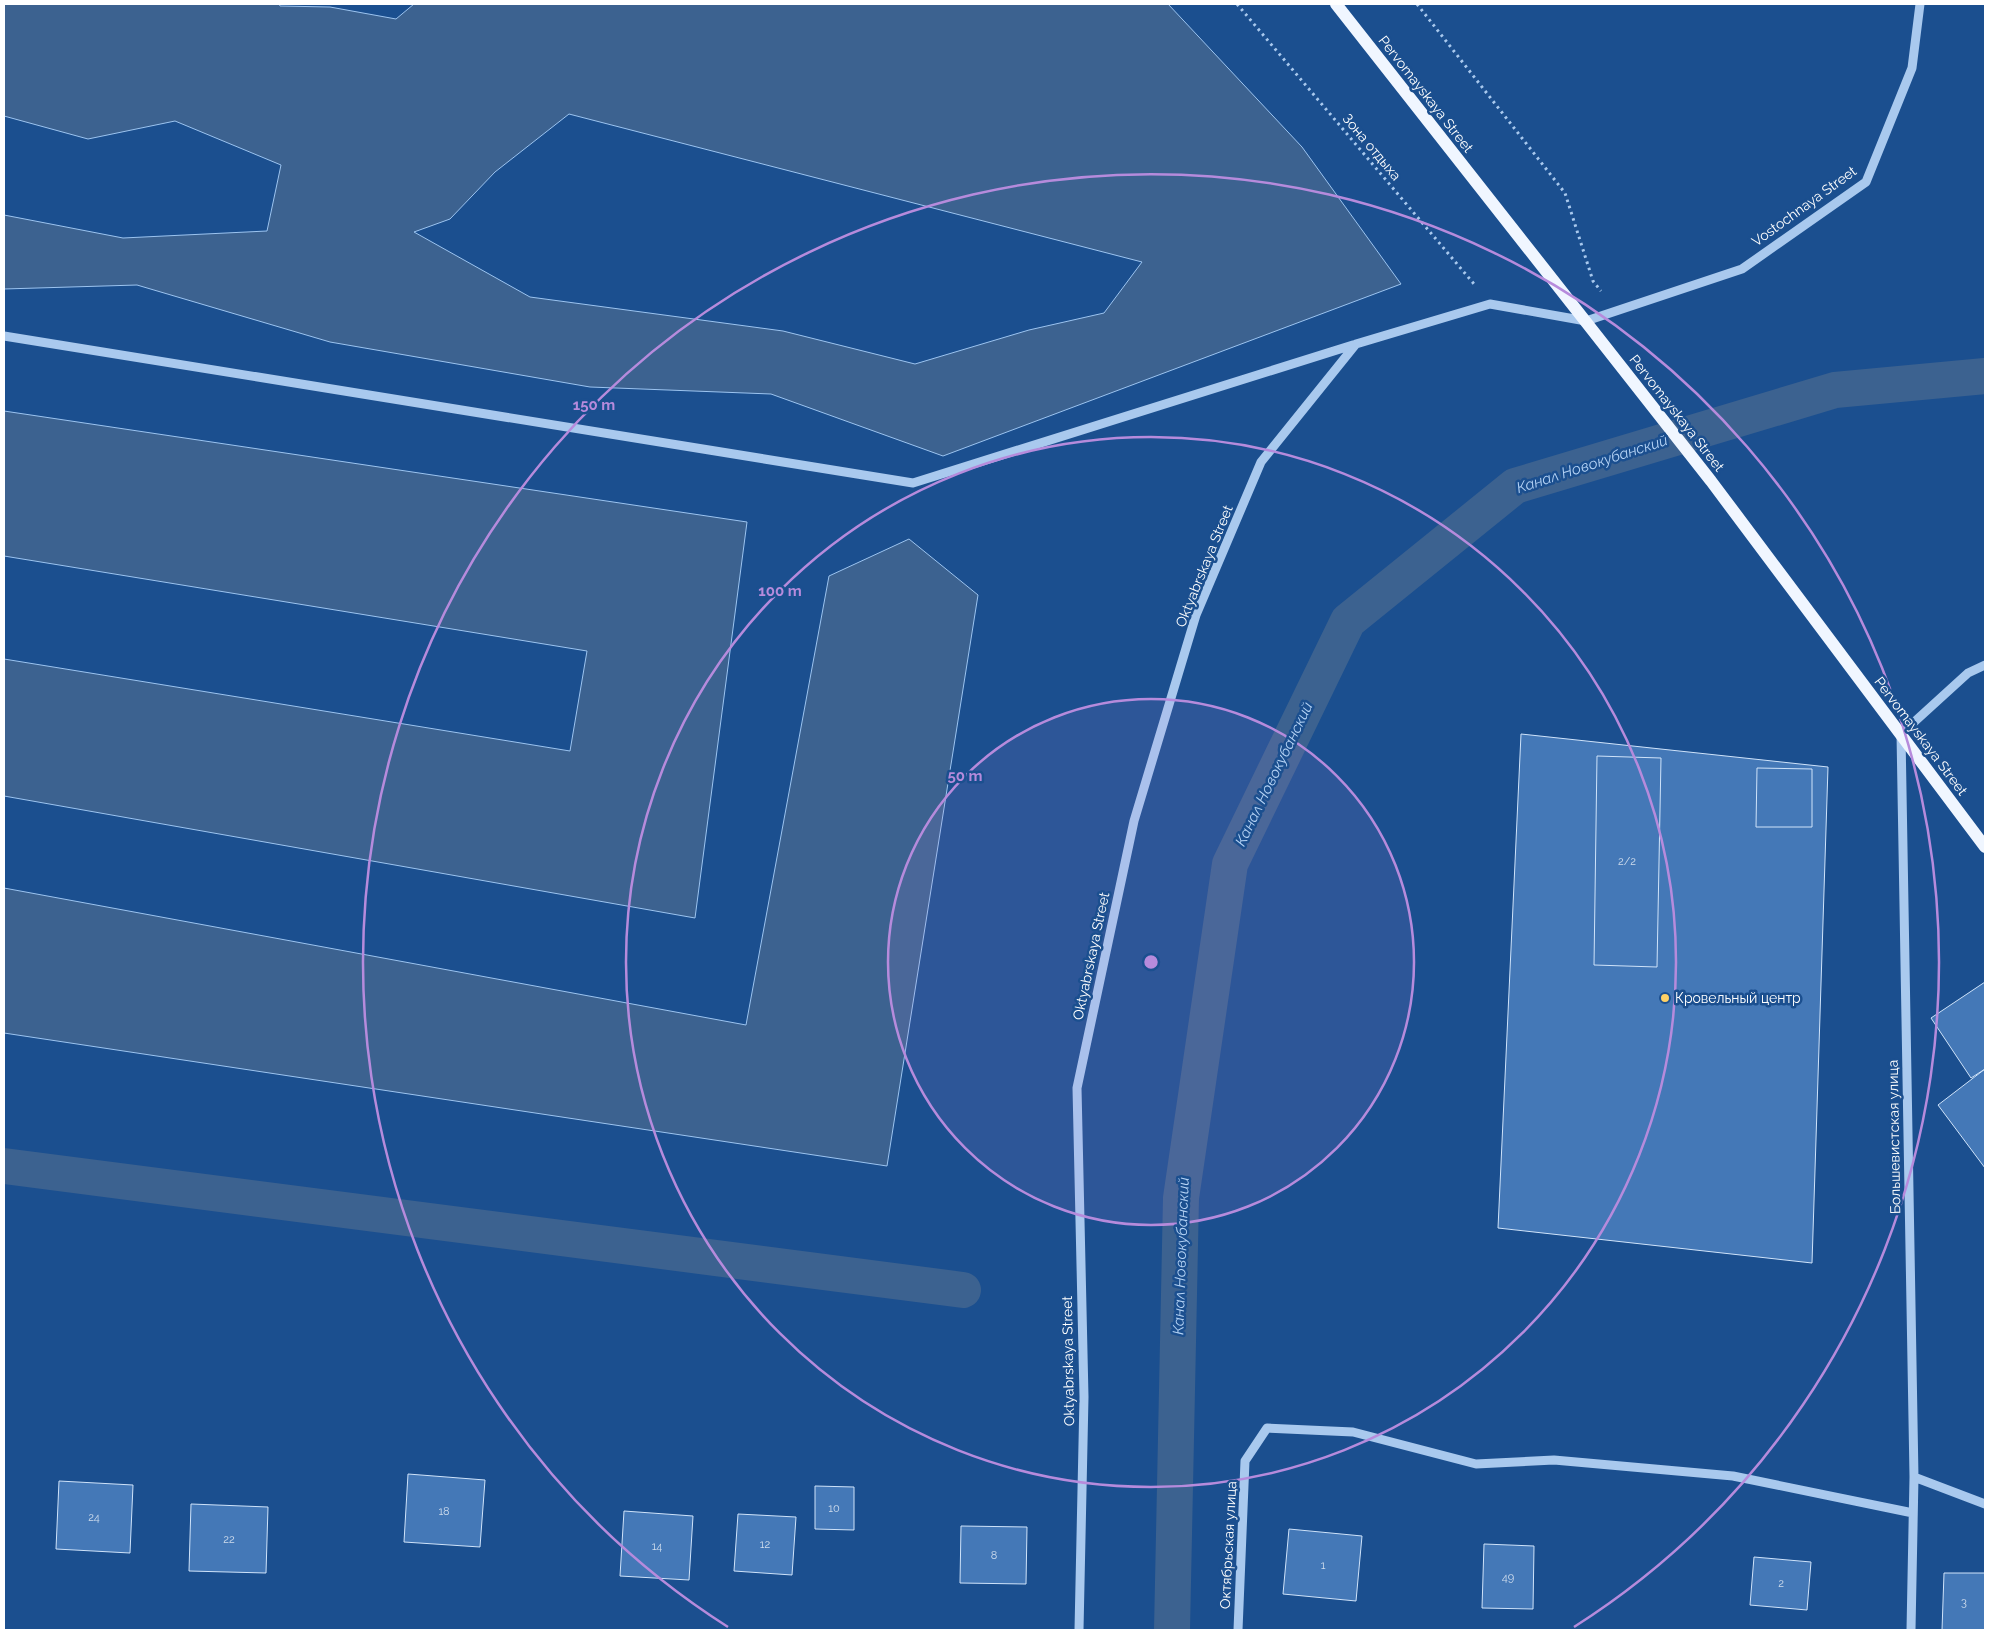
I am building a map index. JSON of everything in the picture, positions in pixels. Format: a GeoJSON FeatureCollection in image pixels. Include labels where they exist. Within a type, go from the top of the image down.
{"type":"FeatureCollection","features":[{"type":"Feature","properties":{"kind":"main road","name":"Pervomayskaya Street"},"geometry":{"type":"LineString","coordinates":[[1336,4],[1711,481],[1985,847]]}},
{"type":"Feature","properties":{"kind":"street","name":"Vostochnaya Street"},"geometry":{"type":"LineString","coordinates":[[1586,322],[1742,269],[1866,182],[1912,68],[1920,4]]}},
{"type":"Feature","properties":{"kind":"street"},"geometry":{"type":"LineString","coordinates":[[4,336],[913,483],[1490,304],[1586,322]]}},
{"type":"Feature","properties":{"kind":"street","name":"Oktyabrskaya Street"},"geometry":{"type":"LineString","coordinates":[[1079,1630],[1084,1397],[1077,1088],[1134,821],[1196,615],[1261,462],[1356,344]]}},
{"type":"Feature","properties":{"kind":"street"},"geometry":{"type":"LineString","coordinates":[[1900,734],[1968,673],[1985,665]]}},
{"type":"Feature","properties":{"kind":"street","name":"Большевистская улица"},"geometry":{"type":"LineString","coordinates":[[1900,734],[1914,1477],[1911,1630]]}},
{"type":"Feature","properties":{"kind":"street","name":"Октябрьская улица"},"geometry":{"type":"LineString","coordinates":[[1238,1630],[1245,1462],[1267,1428],[1353,1432],[1476,1464],[1554,1460],[1733,1476],[1913,1513]]}},
{"type":"Feature","properties":{"kind":"street"},"geometry":{"type":"LineString","coordinates":[[1914,1477],[1985,1504]]}},
{"type":"Feature","properties":{"kind":"path","name":"Зона отдыха"},"geometry":{"type":"LineString","coordinates":[[1237,4],[1490,304]]}},
{"type":"Feature","properties":{"kind":"path"},"geometry":{"type":"LineString","coordinates":[[1417,4],[1564,193],[1593,281],[1618,311]]}},
{"type":"Feature","properties":{"kind":"water"},"geometry":{"type":"Polygon","coordinates":[[[4,4],[279,4],[280,6],[330,7],[396,19],[414,4],[1168,4],[1302,147],[1401,284],[943,456],[771,394],[590,387],[330,342],[137,285],[4,289],[4,215],[123,238],[267,231],[281,165],[175,121],[88,139],[4,116],[4,4]],[[569,114],[495,172],[450,219],[414,232],[530,297],[783,331],[915,364],[1029,330],[1104,313],[1142,262],[569,114]]]}},
{"type":"Feature","properties":{"kind":"water"},"geometry":{"type":"Polygon","coordinates":[[[4,411],[747,522],[695,918],[4,796],[4,659],[570,751],[587,651],[4,556],[4,411]]]}},
{"type":"Feature","properties":{"kind":"water"},"geometry":{"type":"Polygon","coordinates":[[[909,539],[978,595],[887,1166],[4,1033],[4,888],[746,1025],[829,576],[909,539]]]}},
{"type":"Feature","properties":{"kind":"building","name":"Кровельный центр"},"geometry":{"type":"Polygon","coordinates":[[[1521,734],[1828,767],[1812,1263],[1498,1228],[1521,734]]]}},
{"type":"Feature","properties":{"kind":"building"},"geometry":{"type":"Polygon","coordinates":[[[1597,756],[1661,758],[1657,967],[1594,965],[1597,756]]]}},
{"type":"Feature","properties":{"kind":"building"},"geometry":{"type":"Polygon","coordinates":[[[1757,768],[1812,769],[1812,827],[1756,827],[1757,768]]]}},
{"type":"Feature","properties":{"kind":"building"},"geometry":{"type":"Polygon","coordinates":[[[1985,982],[1985,1069],[1971,1078],[1931,1018],[1985,982]]]}},
{"type":"Feature","properties":{"kind":"building"},"geometry":{"type":"Polygon","coordinates":[[[1985,1069],[1985,1168],[1938,1105],[1985,1069]]]}},
{"type":"Feature","properties":{"kind":"building"},"geometry":{"type":"Polygon","coordinates":[[[408,1474],[485,1480],[480,1547],[404,1542],[408,1474]]]}},
{"type":"Feature","properties":{"kind":"building"},"geometry":{"type":"Polygon","coordinates":[[[59,1481],[133,1485],[130,1553],[56,1549],[59,1481]]]}},
{"type":"Feature","properties":{"kind":"building"},"geometry":{"type":"Polygon","coordinates":[[[815,1486],[854,1487],[854,1530],[815,1529],[815,1486]]]}},
{"type":"Feature","properties":{"kind":"building"},"geometry":{"type":"Polygon","coordinates":[[[191,1504],[268,1507],[266,1573],[189,1571],[191,1504]]]}},
{"type":"Feature","properties":{"kind":"building"},"geometry":{"type":"Polygon","coordinates":[[[624,1511],[693,1516],[689,1580],[620,1576],[624,1511]]]}},
{"type":"Feature","properties":{"kind":"building"},"geometry":{"type":"Polygon","coordinates":[[[738,1514],[796,1517],[792,1575],[734,1571],[738,1514]]]}},
{"type":"Feature","properties":{"kind":"building"},"geometry":{"type":"Polygon","coordinates":[[[961,1526],[1027,1527],[1026,1584],[960,1583],[961,1526]]]}},
{"type":"Feature","properties":{"kind":"building"},"geometry":{"type":"Polygon","coordinates":[[[1289,1529],[1362,1536],[1356,1601],[1283,1594],[1289,1529]]]}},
{"type":"Feature","properties":{"kind":"building"},"geometry":{"type":"Polygon","coordinates":[[[1484,1544],[1534,1546],[1533,1609],[1482,1608],[1484,1544]]]}},
{"type":"Feature","properties":{"kind":"building"},"geometry":{"type":"Polygon","coordinates":[[[1754,1557],[1811,1562],[1807,1610],[1750,1605],[1754,1557]]]}},
{"type":"Feature","properties":{"kind":"building"},"geometry":{"type":"Polygon","coordinates":[[[1944,1573],[1985,1573],[1985,1630],[1942,1630],[1944,1573]]]}},
{"type":"Feature","properties":{"kind":"waterway","name":"Канал Новокубанский"},"geometry":{"type":"LineString","coordinates":[[1172,1630],[1181,1198],[1230,864],[1348,621],[1515,486],[1835,390],[1985,376]]}},
{"type":"Feature","properties":{"kind":"waterway"},"geometry":{"type":"LineString","coordinates":[[4,1166],[963,1290]]}},
{"type":"Feature","properties":{"kind":"place","name":"Кровельный центр"},"geometry":{"type":"Point","coordinates":[1665,998]}}]}
